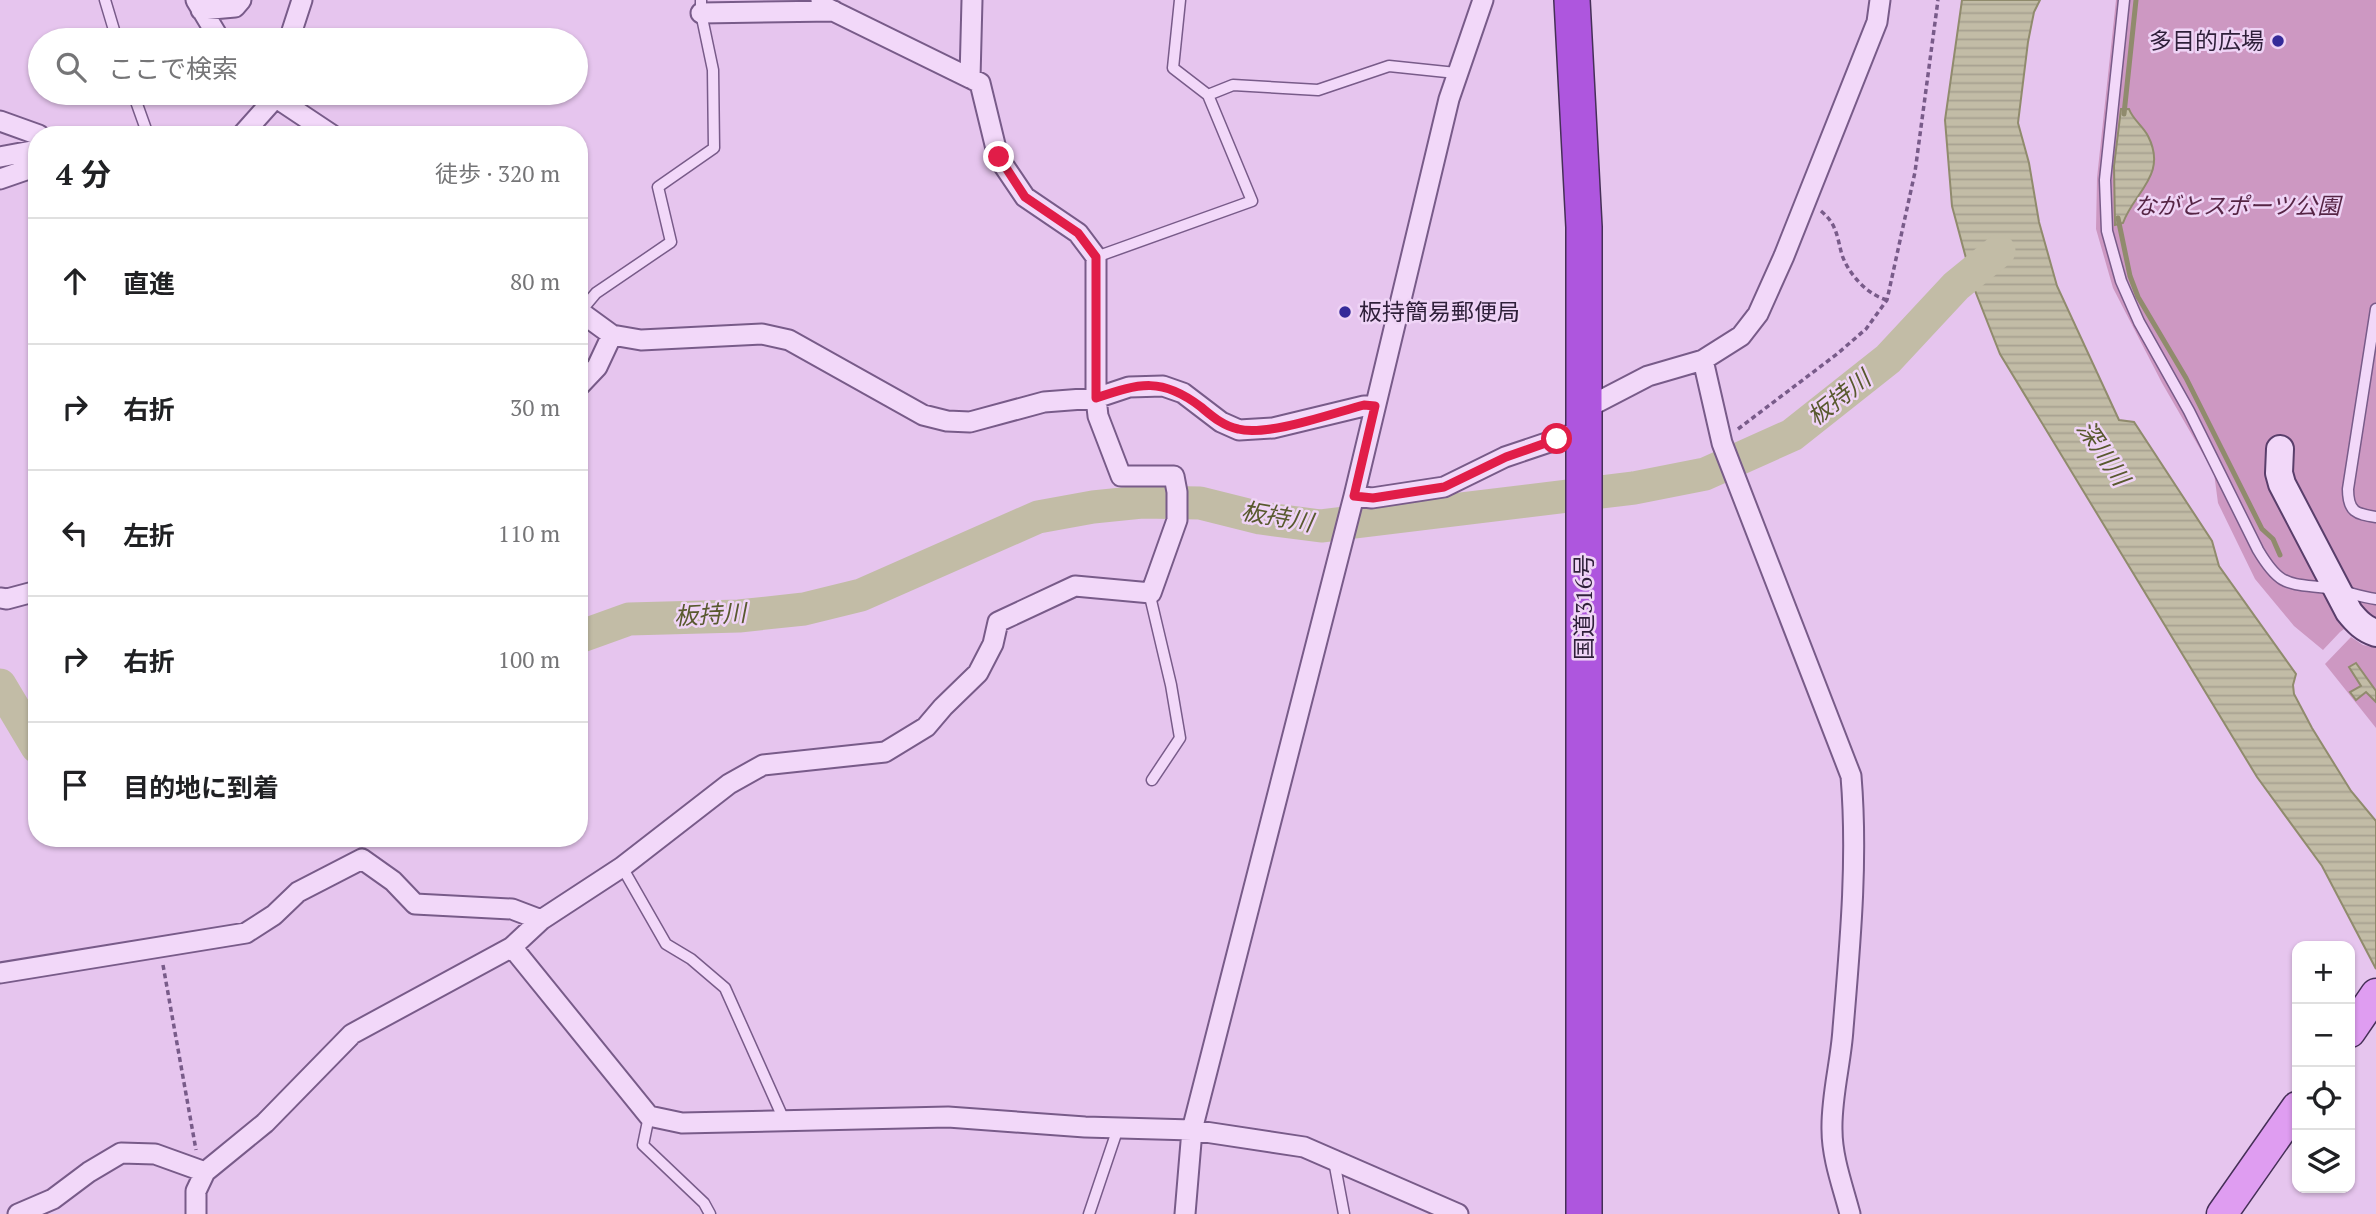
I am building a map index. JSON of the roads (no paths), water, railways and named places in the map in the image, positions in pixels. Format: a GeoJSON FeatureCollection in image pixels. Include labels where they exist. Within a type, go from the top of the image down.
{"type":"FeatureCollection","features":[{"type":"Feature","properties":{"kind":"highway","name":"国道316号"},"geometry":{"type":"LineString","coordinates":[[1572,0],[1584,227],[1584,1214]]}},
{"type":"Feature","properties":{"kind":"main road"},"geometry":{"type":"LineString","coordinates":[[2355,1025],[2371,1001]]}},
{"type":"Feature","properties":{"kind":"main road"},"geometry":{"type":"LineString","coordinates":[[2222,1214],[2292,1114]]}},
{"type":"Feature","properties":{"kind":"street"},"geometry":{"type":"LineString","coordinates":[[198,5],[235,7],[241,0]]}},
{"type":"Feature","properties":{"kind":"street"},"geometry":{"type":"LineString","coordinates":[[293,28],[302,0]]}},
{"type":"Feature","properties":{"kind":"street"},"geometry":{"type":"LineString","coordinates":[[970,78],[972,0]]}},
{"type":"Feature","properties":{"kind":"street"},"geometry":{"type":"LineString","coordinates":[[1185,1214],[1192,1130],[1341,541],[1353,503],[1456,73],[1483,0]]}},
{"type":"Feature","properties":{"kind":"street"},"geometry":{"type":"LineString","coordinates":[[1353,503],[1444,487],[1506,457],[1585,429],[1596,403],[1648,376],[1703,360],[1741,336],[1758,314],[1808,196],[1877,22],[1880,0]]}},
{"type":"Feature","properties":{"kind":"street"},"geometry":{"type":"LineString","coordinates":[[198,5],[212,28]]}},
{"type":"Feature","properties":{"kind":"street"},"geometry":{"type":"LineString","coordinates":[[196,1214],[196,1191],[201,1171],[265,1124],[352,1034],[512,947],[541,920],[622,867],[729,784],[763,765],[840,759],[885,752],[926,727],[978,673],[993,643],[998,622],[1075,586],[1150,593],[1177,520],[1174,476],[1121,476],[1098,416],[1096,257],[1078,233],[1025,197],[999,157],[981,83],[827,6],[701,7]]}},
{"type":"Feature","properties":{"kind":"street"},"geometry":{"type":"LineString","coordinates":[[249,126],[265,105]]}},
{"type":"Feature","properties":{"kind":"street"},"geometry":{"type":"LineString","coordinates":[[289,105],[319,126]]}},
{"type":"Feature","properties":{"kind":"street"},"geometry":{"type":"LineString","coordinates":[[0,121],[28,131]]}},
{"type":"Feature","properties":{"kind":"street"},"geometry":{"type":"LineString","coordinates":[[0,157],[28,152]]}},
{"type":"Feature","properties":{"kind":"street"},"geometry":{"type":"LineString","coordinates":[[0,179],[28,170]]}},
{"type":"Feature","properties":{"kind":"street"},"geometry":{"type":"LineString","coordinates":[[588,318],[612,335],[640,340],[762,334],[789,340],[923,415],[947,421],[970,422],[1044,402],[1096,398],[1129,387],[1163,386],[1183,393],[1221,422],[1240,430],[1273,428],[1364,405],[1375,406]]}},
{"type":"Feature","properties":{"kind":"street"},"geometry":{"type":"LineString","coordinates":[[588,377],[597,368],[612,335]]}},
{"type":"Feature","properties":{"kind":"street"},"geometry":{"type":"LineString","coordinates":[[1703,360],[1721,439],[1851,776],[1854,815],[1853,878],[1843,1031],[1832,1129],[1835,1157],[1850,1214]]}},
{"type":"Feature","properties":{"kind":"street"},"geometry":{"type":"LineString","coordinates":[[2280,449],[2279,473],[2282,484],[2337,590],[2357,623],[2376,633]]}},
{"type":"Feature","properties":{"kind":"street"},"geometry":{"type":"LineString","coordinates":[[0,598],[28,593]]}},
{"type":"Feature","properties":{"kind":"street"},"geometry":{"type":"LineString","coordinates":[[0,972],[246,933],[274,915],[298,892],[362,859],[393,881],[415,904],[512,909],[541,920]]}},
{"type":"Feature","properties":{"kind":"street"},"geometry":{"type":"LineString","coordinates":[[512,947],[649,1116],[682,1123],[948,1117],[1192,1130],[1304,1147],[1458,1214]]}},
{"type":"Feature","properties":{"kind":"street"},"geometry":{"type":"LineString","coordinates":[[18,1214],[53,1199],[89,1172],[121,1153],[155,1154],[201,1171]]}},
{"type":"Feature","properties":{"kind":"lane"},"geometry":{"type":"LineString","coordinates":[[105,0],[113,28]]}},
{"type":"Feature","properties":{"kind":"lane"},"geometry":{"type":"LineString","coordinates":[[1096,257],[1252,201],[1208,95],[1172,68],[1180,0]]}},
{"type":"Feature","properties":{"kind":"lane"},"geometry":{"type":"LineString","coordinates":[[2124,0],[2105,180],[2107,231],[2121,281],[2139,322],[2189,411],[2271,571],[2286,582],[2376,599]]}},
{"type":"Feature","properties":{"kind":"lane"},"geometry":{"type":"LineString","coordinates":[[588,302],[596,293],[671,242],[658,187],[715,148],[713,70],[701,7]]}},
{"type":"Feature","properties":{"kind":"lane"},"geometry":{"type":"LineString","coordinates":[[1208,95],[1233,85],[1318,90],[1389,66],[1456,73]]}},
{"type":"Feature","properties":{"kind":"lane"},"geometry":{"type":"LineString","coordinates":[[137,105],[145,126]]}},
{"type":"Feature","properties":{"kind":"lane"},"geometry":{"type":"LineString","coordinates":[[2376,309],[2348,496],[2353,510],[2358,514],[2376,517]]}},
{"type":"Feature","properties":{"kind":"lane"},"geometry":{"type":"LineString","coordinates":[[1149,593],[1171,685],[1180,738],[1152,780]]}},
{"type":"Feature","properties":{"kind":"lane"},"geometry":{"type":"LineString","coordinates":[[622,867],[666,944],[691,959],[725,988],[784,1120]]}},
{"type":"Feature","properties":{"kind":"lane"},"geometry":{"type":"LineString","coordinates":[[649,1116],[643,1144],[704,1203],[710,1214]]}},
{"type":"Feature","properties":{"kind":"lane"},"geometry":{"type":"LineString","coordinates":[[1088,1214],[1118,1128]]}},
{"type":"Feature","properties":{"kind":"lane"},"geometry":{"type":"LineString","coordinates":[[1334,1161],[1345,1214]]}},
{"type":"Feature","properties":{"kind":"water","name":"深川川"},"geometry":{"type":"Polygon","coordinates":[[[1962,0],[2040,0],[2034,12],[2028,42],[2018,123],[2029,163],[2039,222],[2057,286],[2119,420],[2134,422],[2212,541],[2219,566],[2296,674],[2294,694],[2312,728],[2351,791],[2376,821],[2376,969],[2322,866],[2257,777],[2000,354],[1974,288],[1952,206],[1945,120],[1962,0]]]}},
{"type":"Feature","properties":{"kind":"water"},"geometry":{"type":"Polygon","coordinates":[[[2121,109],[2129,109],[2146,132],[2153,150],[2154,162],[2147,182],[2123,223],[2115,225],[2114,166],[2121,109]]]}},
{"type":"Feature","properties":{"kind":"water"},"geometry":{"type":"Polygon","coordinates":[[[2356,663],[2376,691],[2376,702],[2366,692],[2356,700],[2350,692],[2361,686],[2349,667],[2356,663]]]}},
{"type":"Feature","properties":{"kind":"waterway"},"geometry":{"type":"LineString","coordinates":[[2124,114],[2136,0]]}},
{"type":"Feature","properties":{"kind":"waterway"},"geometry":{"type":"LineString","coordinates":[[2118,218],[2130,276],[2138,297],[2186,378],[2262,529],[2273,539],[2280,555]]}},
{"type":"Feature","properties":{"kind":"waterway","name":"板持川"},"geometry":{"type":"LineString","coordinates":[[588,634],[629,619],[739,616],[804,609],[861,595],[1038,517],[1093,507],[1142,502],[1200,503],[1260,518],[1321,526],[1634,488],[1705,474],[1792,435],[1888,359],[1956,286],[1999,251]]}},
{"type":"Feature","properties":{"kind":"waterway","name":"板持川"},"geometry":{"type":"LineString","coordinates":[[0,685],[28,732]]}},
{"type":"Feature","properties":{"kind":"place","name":"多目的広場"},"geometry":{"type":"Point","coordinates":[2278,41]}},
{"type":"Feature","properties":{"kind":"place","name":"板持簡易郵便局"},"geometry":{"type":"Point","coordinates":[1345,312]}},
{"type":"Feature","properties":{"kind":"park label","name":"ながとスポーツ公園"},"geometry":{"type":"Point","coordinates":[2237,206]}}]}
